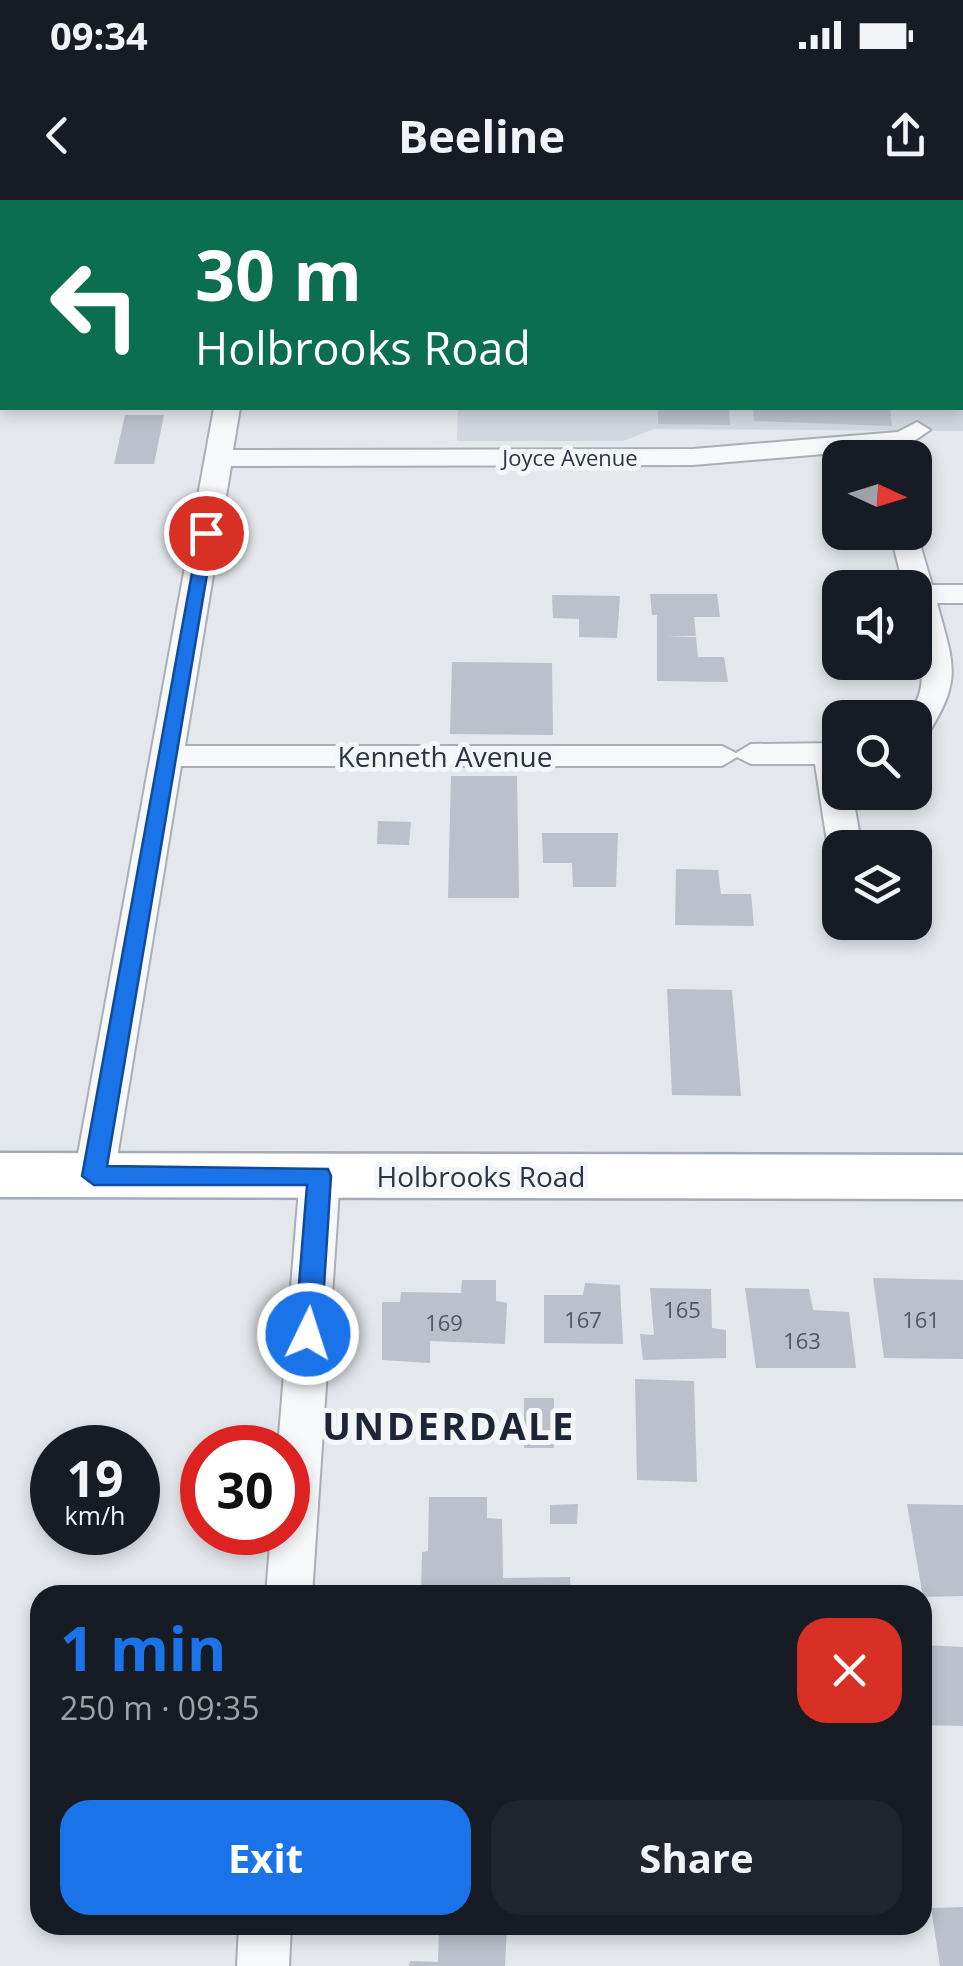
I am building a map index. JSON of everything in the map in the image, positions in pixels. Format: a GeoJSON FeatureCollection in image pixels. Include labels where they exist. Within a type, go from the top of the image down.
{"type":"FeatureCollection","features":[{"type":"Feature","properties":{"kind":"main road","name":"Holbrooks Road"},"geometry":{"type":"LineString","coordinates":[[0,1175],[963,1177]]}},
{"type":"Feature","properties":{"kind":"street"},"geometry":{"type":"LineString","coordinates":[[94,1176],[228,410]]}},
{"type":"Feature","properties":{"kind":"street","name":"Joyce Avenue"},"geometry":{"type":"LineString","coordinates":[[218,458],[693,457],[906,438],[917,430]]}},
{"type":"Feature","properties":{"kind":"street"},"geometry":{"type":"LineString","coordinates":[[932,594],[963,594]]}},
{"type":"Feature","properties":{"kind":"street"},"geometry":{"type":"LineString","coordinates":[[932,641],[940,672],[932,705]]}},
{"type":"Feature","properties":{"kind":"street","name":"Kenneth Avenue"},"geometry":{"type":"LineString","coordinates":[[168,756],[822,753]]}},
{"type":"Feature","properties":{"kind":"street"},"geometry":{"type":"LineString","coordinates":[[290,1585],[320,1176]]}},
{"type":"Feature","properties":{"kind":"street"},"geometry":{"type":"LineString","coordinates":[[262,1966],[265,1935]]}},
{"type":"Feature","properties":{"kind":"shaded area"},"geometry":{"type":"Polygon","coordinates":[[[458,410],[963,410],[963,431],[654,429],[623,441],[457,441],[458,410]]]}},
{"type":"Feature","properties":{"kind":"building"},"geometry":{"type":"Polygon","coordinates":[[[658,410],[729,410],[730,425],[658,424],[658,410]]]}},
{"type":"Feature","properties":{"kind":"building"},"geometry":{"type":"Polygon","coordinates":[[[753,410],[890,410],[892,426],[754,421],[753,410]]]}},
{"type":"Feature","properties":{"kind":"building"},"geometry":{"type":"Polygon","coordinates":[[[125,415],[164,415],[154,464],[114,464],[125,415]]]}},
{"type":"Feature","properties":{"kind":"building"},"geometry":{"type":"Polygon","coordinates":[[[650,594],[717,594],[720,617],[694,617],[696,636],[665,637],[696,637],[698,657],[724,657],[728,682],[657,681],[657,615],[652,615],[650,594]]]}},
{"type":"Feature","properties":{"kind":"building"},"geometry":{"type":"Polygon","coordinates":[[[552,595],[620,596],[617,638],[579,637],[579,619],[553,618],[552,595]]]}},
{"type":"Feature","properties":{"kind":"building"},"geometry":{"type":"Polygon","coordinates":[[[452,662],[552,663],[553,735],[450,734],[452,662]]]}},
{"type":"Feature","properties":{"kind":"building"},"geometry":{"type":"Polygon","coordinates":[[[451,776],[517,776],[519,898],[448,898],[451,776]]]}},
{"type":"Feature","properties":{"kind":"building"},"geometry":{"type":"Polygon","coordinates":[[[378,821],[411,822],[409,845],[377,844],[378,821]]]}},
{"type":"Feature","properties":{"kind":"building"},"geometry":{"type":"Polygon","coordinates":[[[542,833],[618,833],[616,887],[573,887],[572,863],[543,863],[542,833]]]}},
{"type":"Feature","properties":{"kind":"building"},"geometry":{"type":"Polygon","coordinates":[[[676,869],[718,870],[721,894],[751,894],[754,926],[675,925],[676,869]]]}},
{"type":"Feature","properties":{"kind":"building"},"geometry":{"type":"Polygon","coordinates":[[[667,989],[732,990],[741,1096],[672,1095],[667,989]]]}},
{"type":"Feature","properties":{"kind":"building"},"geometry":{"type":"Polygon","coordinates":[[[873,1278],[963,1280],[963,1359],[884,1358],[873,1278]]]}},
{"type":"Feature","properties":{"kind":"building"},"geometry":{"type":"Polygon","coordinates":[[[462,1280],[496,1280],[496,1301],[507,1303],[505,1344],[430,1341],[430,1363],[382,1360],[382,1302],[400,1302],[401,1292],[461,1293],[462,1280]]]}},
{"type":"Feature","properties":{"kind":"building"},"geometry":{"type":"Polygon","coordinates":[[[585,1283],[620,1285],[623,1344],[544,1343],[544,1295],[583,1295],[585,1283]]]}},
{"type":"Feature","properties":{"kind":"building"},"geometry":{"type":"Polygon","coordinates":[[[650,1288],[711,1289],[712,1328],[726,1330],[726,1358],[643,1360],[640,1334],[654,1335],[650,1288]]]}},
{"type":"Feature","properties":{"kind":"building"},"geometry":{"type":"Polygon","coordinates":[[[745,1288],[809,1289],[813,1310],[849,1312],[856,1368],[756,1368],[745,1288]]]}},
{"type":"Feature","properties":{"kind":"building"},"geometry":{"type":"Polygon","coordinates":[[[635,1379],[694,1381],[697,1482],[637,1480],[635,1379]]]}},
{"type":"Feature","properties":{"kind":"building"},"geometry":{"type":"Polygon","coordinates":[[[524,1398],[554,1398],[554,1448],[524,1448],[524,1398]]]}},
{"type":"Feature","properties":{"kind":"building"},"geometry":{"type":"Polygon","coordinates":[[[429,1497],[487,1497],[487,1518],[502,1519],[503,1578],[570,1577],[570,1585],[421,1585],[422,1552],[428,1551],[429,1497]]]}},
{"type":"Feature","properties":{"kind":"building"},"geometry":{"type":"Polygon","coordinates":[[[578,1504],[577,1524],[550,1524],[550,1505],[578,1504]]]}},
{"type":"Feature","properties":{"kind":"building"},"geometry":{"type":"Polygon","coordinates":[[[907,1504],[963,1505],[963,1596],[932,1597],[932,1585],[921,1585],[907,1504]]]}},
{"type":"Feature","properties":{"kind":"building"},"geometry":{"type":"Polygon","coordinates":[[[932,1645],[963,1647],[963,1726],[932,1725],[932,1645]]]}},
{"type":"Feature","properties":{"kind":"building"},"geometry":{"type":"Polygon","coordinates":[[[963,1907],[963,1966],[940,1966],[932,1908],[963,1907]]]}},
{"type":"Feature","properties":{"kind":"building"},"geometry":{"type":"Polygon","coordinates":[[[439,1935],[507,1935],[505,1966],[409,1966],[410,1961],[438,1962],[439,1935]]]}},
{"type":"Feature","properties":{"kind":"district","name":"UNDERDALE"},"geometry":{"type":"Point","coordinates":[449,1425]}},
{"type":"Feature","properties":{"kind":"route"},"geometry":{"type":"LineString","coordinates":[[206,533],[94,1176],[320,1176],[308,1334]]}}]}
